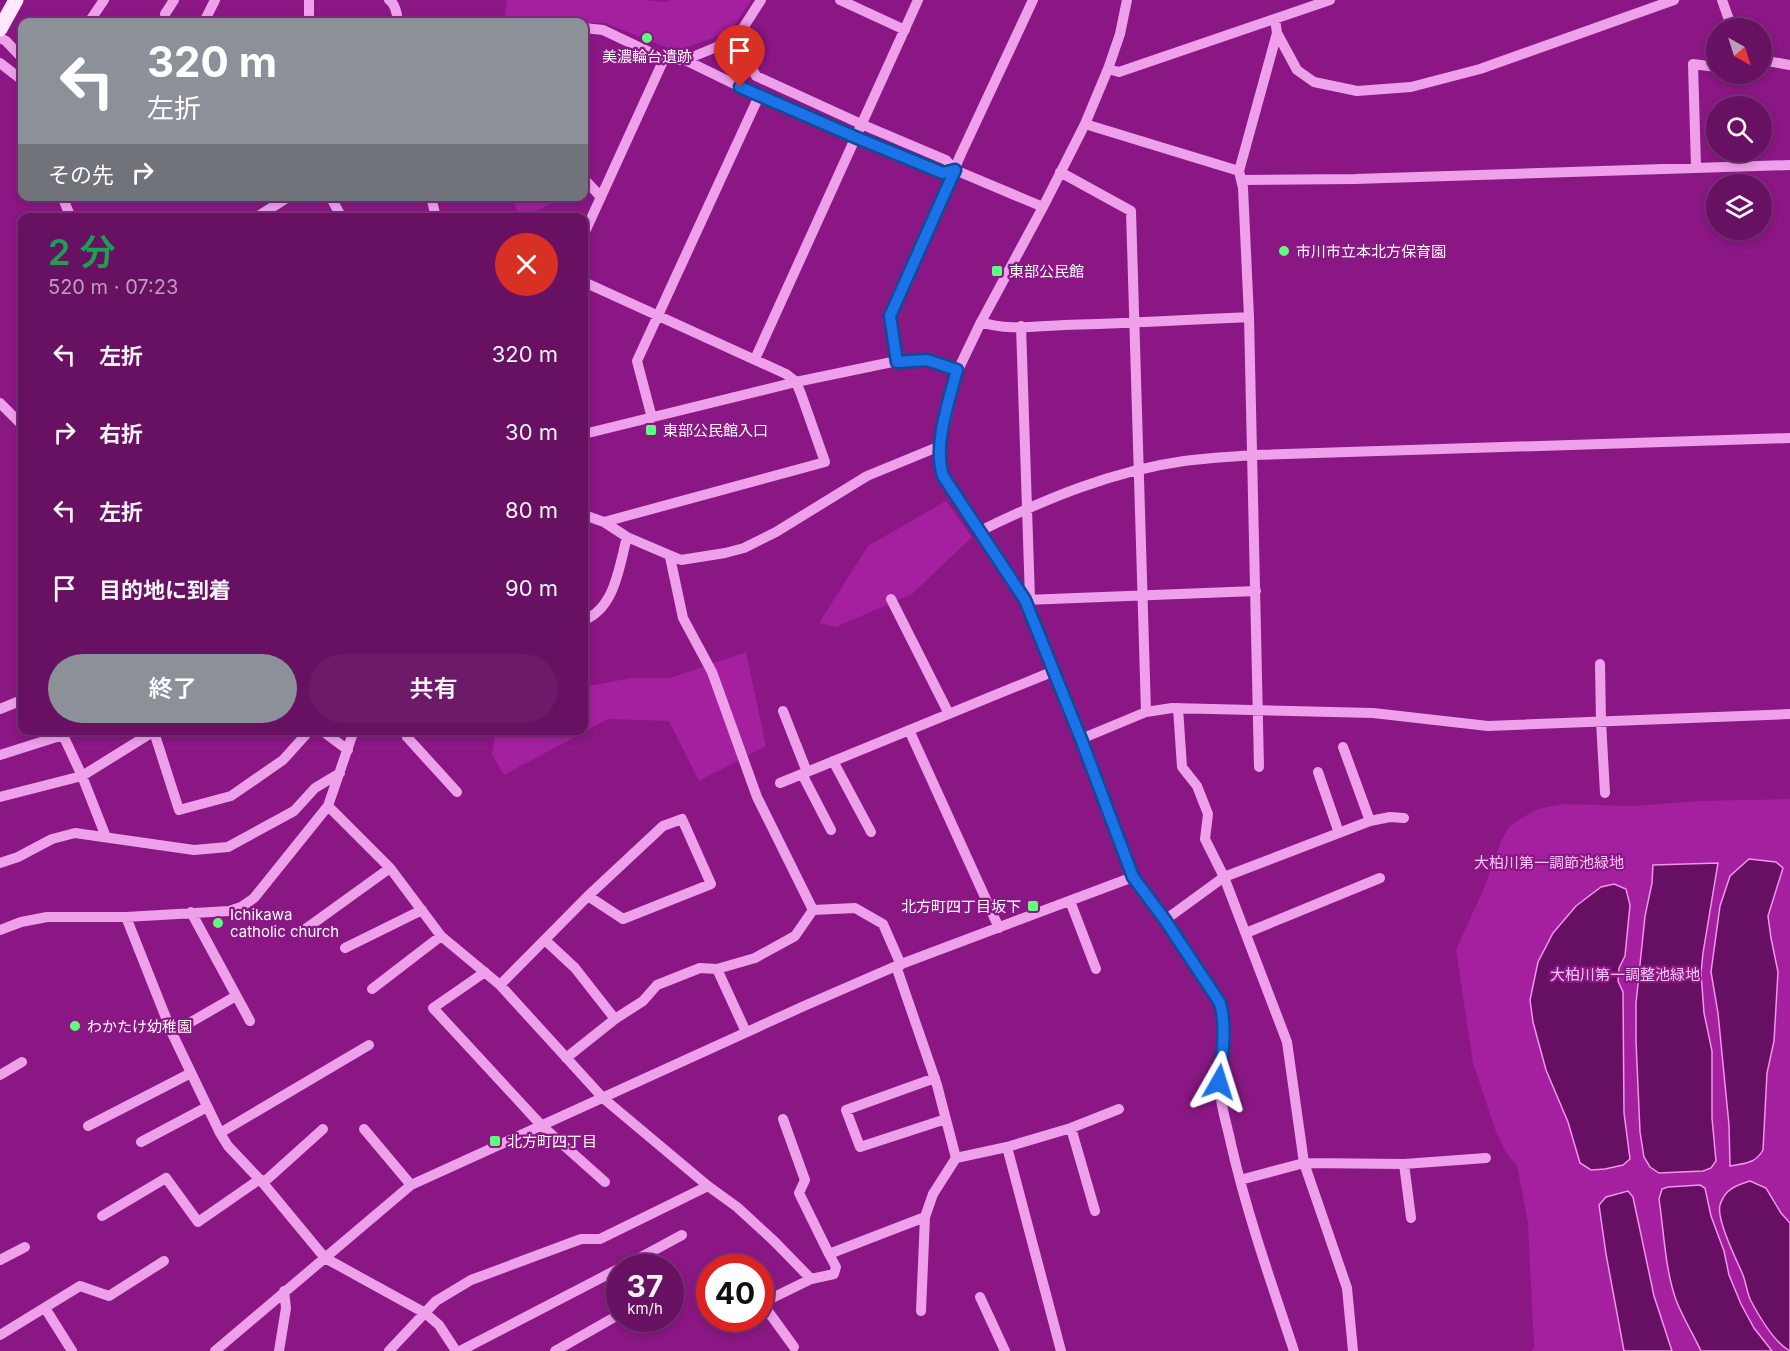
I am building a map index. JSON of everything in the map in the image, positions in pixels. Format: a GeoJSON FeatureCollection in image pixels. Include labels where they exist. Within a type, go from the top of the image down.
{"type":"FeatureCollection","features":[{"type":"Feature","properties":{"kind":"main road"},"geometry":{"type":"LineString","coordinates":[[0,28],[16,0]]}},
{"type":"Feature","properties":{"kind":"street"},"geometry":{"type":"LineString","coordinates":[[92,18],[104,0]]}},
{"type":"Feature","properties":{"kind":"street"},"geometry":{"type":"LineString","coordinates":[[165,14],[174,0]]}},
{"type":"Feature","properties":{"kind":"street"},"geometry":{"type":"LineString","coordinates":[[206,18],[215,0]]}},
{"type":"Feature","properties":{"kind":"street"},"geometry":{"type":"LineString","coordinates":[[309,0],[309,18]]}},
{"type":"Feature","properties":{"kind":"street"},"geometry":{"type":"LineString","coordinates":[[685,60],[736,39],[761,0]]}},
{"type":"Feature","properties":{"kind":"street"},"geometry":{"type":"LineString","coordinates":[[840,0],[904,30]]}},
{"type":"Feature","properties":{"kind":"street"},"geometry":{"type":"LineString","coordinates":[[755,359],[918,0]]}},
{"type":"Feature","properties":{"kind":"street"},"geometry":{"type":"LineString","coordinates":[[897,362],[890,316],[1033,0]]}},
{"type":"Feature","properties":{"kind":"street"},"geometry":{"type":"LineString","coordinates":[[1127,0],[1120,34],[1108,69],[1084,124],[957,370],[940,446],[940,465],[943,476],[1028,599],[1133,877],[1165,920],[1220,1003],[1224,1018],[1219,1082],[1221,1099],[1239,1180],[1294,1351]]}},
{"type":"Feature","properties":{"kind":"street"},"geometry":{"type":"LineString","coordinates":[[1108,69],[1119,72],[1330,0]]}},
{"type":"Feature","properties":{"kind":"street"},"geometry":{"type":"LineString","coordinates":[[1275,19],[1277,33],[1297,70],[1314,82],[1357,91],[1411,87],[1480,69],[1674,0]]}},
{"type":"Feature","properties":{"kind":"street"},"geometry":{"type":"LineString","coordinates":[[1722,0],[1728,18]]}},
{"type":"Feature","properties":{"kind":"street"},"geometry":{"type":"LineString","coordinates":[[391,1],[397,18]]}},
{"type":"Feature","properties":{"kind":"street"},"geometry":{"type":"LineString","coordinates":[[588,28],[603,30],[664,59],[685,60],[759,96],[943,173],[955,170]]}},
{"type":"Feature","properties":{"kind":"street"},"geometry":{"type":"LineString","coordinates":[[1259,767],[1249,317],[1240,176],[1277,33]]}},
{"type":"Feature","properties":{"kind":"street"},"geometry":{"type":"LineString","coordinates":[[0,38],[18,54]]}},
{"type":"Feature","properties":{"kind":"street"},"geometry":{"type":"LineString","coordinates":[[736,39],[756,76],[946,160],[955,170],[1042,207]]}},
{"type":"Feature","properties":{"kind":"street"},"geometry":{"type":"LineString","coordinates":[[588,225],[664,59]]}},
{"type":"Feature","properties":{"kind":"street"},"geometry":{"type":"LineString","coordinates":[[1772,62],[1790,65]]}},
{"type":"Feature","properties":{"kind":"street"},"geometry":{"type":"LineString","coordinates":[[0,63],[18,77]]}},
{"type":"Feature","properties":{"kind":"street"},"geometry":{"type":"LineString","coordinates":[[1696,167],[1693,64],[1706,66]]}},
{"type":"Feature","properties":{"kind":"street"},"geometry":{"type":"LineString","coordinates":[[652,418],[637,361],[759,96]]}},
{"type":"Feature","properties":{"kind":"street"},"geometry":{"type":"LineString","coordinates":[[1084,124],[1240,176],[1355,179],[1790,165]]}},
{"type":"Feature","properties":{"kind":"street"},"geometry":{"type":"LineString","coordinates":[[1060,172],[1131,212],[1146,712]]}},
{"type":"Feature","properties":{"kind":"street"},"geometry":{"type":"LineString","coordinates":[[588,183],[601,197]]}},
{"type":"Feature","properties":{"kind":"street"},"geometry":{"type":"LineString","coordinates":[[263,213],[282,201]]}},
{"type":"Feature","properties":{"kind":"street"},"geometry":{"type":"LineString","coordinates":[[588,284],[786,374],[796,382],[825,462],[604,522]]}},
{"type":"Feature","properties":{"kind":"street"},"geometry":{"type":"LineString","coordinates":[[981,322],[990,325],[1021,326],[1249,317]]}},
{"type":"Feature","properties":{"kind":"street"},"geometry":{"type":"LineString","coordinates":[[1021,326],[1028,508],[1028,599]]}},
{"type":"Feature","properties":{"kind":"street"},"geometry":{"type":"LineString","coordinates":[[588,433],[796,382],[897,362],[927,360],[957,370]]}},
{"type":"Feature","properties":{"kind":"street"},"geometry":{"type":"LineString","coordinates":[[0,404],[18,421]]}},
{"type":"Feature","properties":{"kind":"street"},"geometry":{"type":"LineString","coordinates":[[980,531],[1028,508],[1085,485],[1139,470],[1184,461],[1253,455],[1790,438]]}},
{"type":"Feature","properties":{"kind":"street"},"geometry":{"type":"LineString","coordinates":[[588,516],[604,522],[627,537],[681,561],[725,553],[744,548],[776,532],[867,476],[940,446]]}},
{"type":"Feature","properties":{"kind":"street"},"geometry":{"type":"LineString","coordinates":[[588,618],[605,605],[627,537]]}},
{"type":"Feature","properties":{"kind":"street"},"geometry":{"type":"LineString","coordinates":[[670,557],[683,618],[712,672],[757,797],[813,909]]}},
{"type":"Feature","properties":{"kind":"street"},"geometry":{"type":"LineString","coordinates":[[1028,599],[1256,591]]}},
{"type":"Feature","properties":{"kind":"street"},"geometry":{"type":"LineString","coordinates":[[891,599],[949,714]]}},
{"type":"Feature","properties":{"kind":"street"},"geometry":{"type":"LineString","coordinates":[[1600,664],[1605,793]]}},
{"type":"Feature","properties":{"kind":"street"},"geometry":{"type":"LineString","coordinates":[[780,783],[1054,671]]}},
{"type":"Feature","properties":{"kind":"street"},"geometry":{"type":"LineString","coordinates":[[0,710],[18,702]]}},
{"type":"Feature","properties":{"kind":"street"},"geometry":{"type":"LineString","coordinates":[[1178,708],[1182,767],[1197,786],[1208,814],[1205,839],[1224,877],[1287,1042],[1304,1163],[1347,1288],[1353,1351]]}},
{"type":"Feature","properties":{"kind":"street"},"geometry":{"type":"LineString","coordinates":[[1081,739],[1146,712],[1178,708],[1373,713],[1488,726],[1790,714]]}},
{"type":"Feature","properties":{"kind":"street"},"geometry":{"type":"LineString","coordinates":[[783,711],[805,773],[831,830]]}},
{"type":"Feature","properties":{"kind":"street"},"geometry":{"type":"LineString","coordinates":[[909,730],[999,928]]}},
{"type":"Feature","properties":{"kind":"street"},"geometry":{"type":"LineString","coordinates":[[0,755],[63,735],[106,837]]}},
{"type":"Feature","properties":{"kind":"street"},"geometry":{"type":"LineString","coordinates":[[0,796],[82,776],[149,735]]}},
{"type":"Feature","properties":{"kind":"street"},"geometry":{"type":"LineString","coordinates":[[156,735],[179,810],[231,796],[283,760],[306,735]]}},
{"type":"Feature","properties":{"kind":"street"},"geometry":{"type":"LineString","coordinates":[[328,735],[348,750]]}},
{"type":"Feature","properties":{"kind":"street"},"geometry":{"type":"LineString","coordinates":[[0,930],[21,922],[47,917],[126,917],[229,911],[241,907],[254,898],[328,806],[352,735]]}},
{"type":"Feature","properties":{"kind":"street"},"geometry":{"type":"LineString","coordinates":[[408,735],[407,737],[457,792]]}},
{"type":"Feature","properties":{"kind":"street"},"geometry":{"type":"LineString","coordinates":[[1343,747],[1370,821]]}},
{"type":"Feature","properties":{"kind":"street"},"geometry":{"type":"LineString","coordinates":[[833,761],[871,831]]}},
{"type":"Feature","properties":{"kind":"street"},"geometry":{"type":"LineString","coordinates":[[1318,772],[1339,833]]}},
{"type":"Feature","properties":{"kind":"street"},"geometry":{"type":"LineString","coordinates":[[0,863],[18,857],[52,839],[75,833],[194,850],[228,847],[294,811],[315,789],[340,773]]}},
{"type":"Feature","properties":{"kind":"street"},"geometry":{"type":"LineString","coordinates":[[328,806],[390,868],[441,936],[500,985],[603,1098],[708,1186],[737,1207],[810,1279]]}},
{"type":"Feature","properties":{"kind":"street"},"geometry":{"type":"LineString","coordinates":[[1165,920],[1224,877],[1370,821],[1390,817],[1404,818]]}},
{"type":"Feature","properties":{"kind":"street"},"geometry":{"type":"LineString","coordinates":[[500,985],[588,896],[663,826],[682,819],[711,884],[623,920],[588,896]]}},
{"type":"Feature","properties":{"kind":"street"},"geometry":{"type":"LineString","coordinates":[[304,930],[390,868]]}},
{"type":"Feature","properties":{"kind":"street"},"geometry":{"type":"LineString","coordinates":[[215,1351],[411,1185],[746,1032],[898,966],[1133,877]]}},
{"type":"Feature","properties":{"kind":"street"},"geometry":{"type":"LineString","coordinates":[[1245,933],[1380,878]]}},
{"type":"Feature","properties":{"kind":"street"},"geometry":{"type":"LineString","coordinates":[[1070,901],[1096,969]]}},
{"type":"Feature","properties":{"kind":"street"},"geometry":{"type":"LineString","coordinates":[[813,909],[855,908],[883,924],[935,1078],[956,1158]]}},
{"type":"Feature","properties":{"kind":"street"},"geometry":{"type":"LineString","coordinates":[[566,1058],[615,1019],[643,1001],[657,986],[700,968],[717,969],[755,958],[795,936],[813,909]]}},
{"type":"Feature","properties":{"kind":"street"},"geometry":{"type":"LineString","coordinates":[[345,948],[422,910]]}},
{"type":"Feature","properties":{"kind":"street"},"geometry":{"type":"LineString","coordinates":[[190,912],[250,1021]]}},
{"type":"Feature","properties":{"kind":"street"},"geometry":{"type":"LineString","coordinates":[[126,917],[172,1033],[220,1133],[228,1146],[262,1181],[325,1258],[425,1313],[439,1325],[458,1351],[606,1275]]}},
{"type":"Feature","properties":{"kind":"street"},"geometry":{"type":"LineString","coordinates":[[372,989],[441,936]]}},
{"type":"Feature","properties":{"kind":"street"},"geometry":{"type":"LineString","coordinates":[[545,940],[575,968],[615,1019]]}},
{"type":"Feature","properties":{"kind":"street"},"geometry":{"type":"LineString","coordinates":[[717,969],[746,1032]]}},
{"type":"Feature","properties":{"kind":"street"},"geometry":{"type":"LineString","coordinates":[[485,972],[433,1008],[541,1125],[605,1182]]}},
{"type":"Feature","properties":{"kind":"street"},"geometry":{"type":"LineString","coordinates":[[172,1033],[236,996]]}},
{"type":"Feature","properties":{"kind":"street"},"geometry":{"type":"LineString","coordinates":[[220,1133],[369,1045]]}},
{"type":"Feature","properties":{"kind":"street"},"geometry":{"type":"LineString","coordinates":[[0,1075],[22,1062]]}},
{"type":"Feature","properties":{"kind":"street"},"geometry":{"type":"LineString","coordinates":[[88,1126],[191,1073]]}},
{"type":"Feature","properties":{"kind":"street"},"geometry":{"type":"LineString","coordinates":[[935,1078],[846,1110],[860,1147],[946,1119]]}},
{"type":"Feature","properties":{"kind":"street"},"geometry":{"type":"LineString","coordinates":[[141,1142],[207,1107]]}},
{"type":"Feature","properties":{"kind":"street"},"geometry":{"type":"LineString","coordinates":[[921,1311],[925,1218],[933,1194],[956,1158],[1007,1147],[1071,1128],[1119,1109]]}},
{"type":"Feature","properties":{"kind":"street"},"geometry":{"type":"LineString","coordinates":[[783,1119],[805,1180],[799,1193],[836,1267],[834,1274],[810,1279],[762,1303],[794,1347]]}},
{"type":"Feature","properties":{"kind":"street"},"geometry":{"type":"LineString","coordinates":[[102,1216],[166,1178],[198,1222],[262,1181],[323,1128]]}},
{"type":"Feature","properties":{"kind":"street"},"geometry":{"type":"LineString","coordinates":[[1071,1128],[1095,1211]]}},
{"type":"Feature","properties":{"kind":"street"},"geometry":{"type":"LineString","coordinates":[[364,1129],[411,1185]]}},
{"type":"Feature","properties":{"kind":"street"},"geometry":{"type":"LineString","coordinates":[[1007,1147],[1061,1351]]}},
{"type":"Feature","properties":{"kind":"street"},"geometry":{"type":"LineString","coordinates":[[1239,1180],[1304,1163],[1404,1164],[1486,1158]]}},
{"type":"Feature","properties":{"kind":"street"},"geometry":{"type":"LineString","coordinates":[[1404,1164],[1411,1218]]}},
{"type":"Feature","properties":{"kind":"street"},"geometry":{"type":"LineString","coordinates":[[388,1351],[436,1301],[471,1280],[581,1239],[600,1239],[708,1186]]}},
{"type":"Feature","properties":{"kind":"street"},"geometry":{"type":"LineString","coordinates":[[829,1254],[925,1218]]}},
{"type":"Feature","properties":{"kind":"street"},"geometry":{"type":"LineString","coordinates":[[646,1254],[682,1235]]}},
{"type":"Feature","properties":{"kind":"street"},"geometry":{"type":"LineString","coordinates":[[0,1260],[25,1247]]}},
{"type":"Feature","properties":{"kind":"street"},"geometry":{"type":"LineString","coordinates":[[0,1335],[80,1286],[109,1296],[164,1261]]}},
{"type":"Feature","properties":{"kind":"street"},"geometry":{"type":"LineString","coordinates":[[279,1351],[286,1308],[284,1291]]}},
{"type":"Feature","properties":{"kind":"street"},"geometry":{"type":"LineString","coordinates":[[980,1297],[1005,1351]]}},
{"type":"Feature","properties":{"kind":"street"},"geometry":{"type":"LineString","coordinates":[[45,1308],[72,1351]]}},
{"type":"Feature","properties":{"kind":"street"},"geometry":{"type":"LineString","coordinates":[[555,1351],[606,1322]]}},
{"type":"Feature","properties":{"kind":"green space"},"geometry":{"type":"Polygon","coordinates":[[[507,0],[664,2],[671,0],[751,0],[730,32],[676,51],[605,23],[588,23],[588,18],[505,18],[507,0]]]}},
{"type":"Feature","properties":{"kind":"green space"},"geometry":{"type":"Polygon","coordinates":[[[515,201],[555,201],[532,213],[518,213],[514,204],[515,201]]]}},
{"type":"Feature","properties":{"kind":"green space"},"geometry":{"type":"Polygon","coordinates":[[[946,501],[972,537],[912,594],[836,627],[819,623],[868,546],[946,501]]]}},
{"type":"Feature","properties":{"kind":"green space"},"geometry":{"type":"Polygon","coordinates":[[[746,652],[766,746],[699,781],[669,721],[608,719],[588,730],[588,686],[631,678],[670,678],[746,652]]]}},
{"type":"Feature","properties":{"kind":"green space"},"geometry":{"type":"Polygon","coordinates":[[[495,735],[578,735],[504,775],[492,755],[495,735]]]}},
{"type":"Feature","properties":{"kind":"green space","name":"大柏川第一調整池緑地"},"geometry":{"type":"Polygon","coordinates":[[[1790,799],[1790,1351],[1532,1351],[1534,1346],[1528,1224],[1522,1191],[1517,1166],[1505,1151],[1496,1132],[1473,1063],[1456,950],[1484,888],[1501,841],[1509,827],[1520,819],[1538,809],[1564,804],[1632,806],[1701,801],[1790,799]]]}},
{"type":"Feature","properties":{"kind":"shaded area"},"geometry":{"type":"Polygon","coordinates":[[[1749,859],[1776,862],[1783,868],[1768,916],[1778,972],[1774,1041],[1767,1073],[1763,1150],[1753,1160],[1730,1166],[1729,1125],[1718,1013],[1711,972],[1720,906],[1730,876],[1749,859]]]}},
{"type":"Feature","properties":{"kind":"shaded area"},"geometry":{"type":"Polygon","coordinates":[[[1718,863],[1701,973],[1704,1013],[1712,1051],[1712,1118],[1716,1161],[1711,1168],[1703,1171],[1659,1173],[1650,1167],[1644,1157],[1640,1132],[1636,1041],[1636,1003],[1653,865],[1718,863]]]}},
{"type":"Feature","properties":{"kind":"shaded area"},"geometry":{"type":"Polygon","coordinates":[[[1614,884],[1626,889],[1630,905],[1625,956],[1619,968],[1618,981],[1623,992],[1624,1113],[1630,1159],[1623,1165],[1591,1170],[1580,1163],[1568,1122],[1546,1070],[1533,1022],[1530,1000],[1538,962],[1553,933],[1576,906],[1601,887],[1614,884]]]}},
{"type":"Feature","properties":{"kind":"shaded area"},"geometry":{"type":"Polygon","coordinates":[[[1750,1181],[1766,1188],[1790,1223],[1790,1351],[1773,1336],[1751,1301],[1721,1220],[1720,1205],[1725,1195],[1735,1187],[1750,1181]]]}},
{"type":"Feature","properties":{"kind":"shaded area"},"geometry":{"type":"Polygon","coordinates":[[[1700,1185],[1705,1188],[1729,1275],[1741,1304],[1754,1328],[1772,1351],[1701,1351],[1679,1307],[1669,1276],[1659,1199],[1662,1189],[1700,1185]]]}},
{"type":"Feature","properties":{"kind":"shaded area"},"geometry":{"type":"Polygon","coordinates":[[[1628,1191],[1633,1197],[1654,1296],[1672,1351],[1624,1351],[1599,1205],[1606,1197],[1628,1191]]]}},
{"type":"Feature","properties":{"kind":"place","name":"美濃輪台遺跡"},"geometry":{"type":"Point","coordinates":[647,38]}},
{"type":"Feature","properties":{"kind":"place","name":"市川市立本北方保育園"},"geometry":{"type":"Point","coordinates":[1284,251]}},
{"type":"Feature","properties":{"kind":"place","name":"東部公民館"},"geometry":{"type":"Point","coordinates":[997,271]}},
{"type":"Feature","properties":{"kind":"place","name":"東部公民館入口"},"geometry":{"type":"Point","coordinates":[651,430]}},
{"type":"Feature","properties":{"kind":"place","name":"北方町四丁目坂下"},"geometry":{"type":"Point","coordinates":[1033,906]}},
{"type":"Feature","properties":{"kind":"place","name":"Ichikawa catholic church"},"geometry":{"type":"Point","coordinates":[218,923]}},
{"type":"Feature","properties":{"kind":"place","name":"わかたけ幼稚園"},"geometry":{"type":"Point","coordinates":[75,1026]}},
{"type":"Feature","properties":{"kind":"place","name":"北方町四丁目"},"geometry":{"type":"Point","coordinates":[495,1141]}},
{"type":"Feature","properties":{"kind":"route"},"geometry":{"type":"LineString","coordinates":[[740,87],[943,173],[955,170],[890,316],[897,362],[927,360],[957,370],[940,446],[940,465],[943,476],[1025,600],[1133,877],[1165,920],[1220,1003],[1224,1018],[1224,1036],[1219,1082]]}},
{"type":"Feature","properties":{"kind":"park label","name":"大柏川第一調節池緑地"},"geometry":{"type":"Point","coordinates":[1549,862]}}]}
